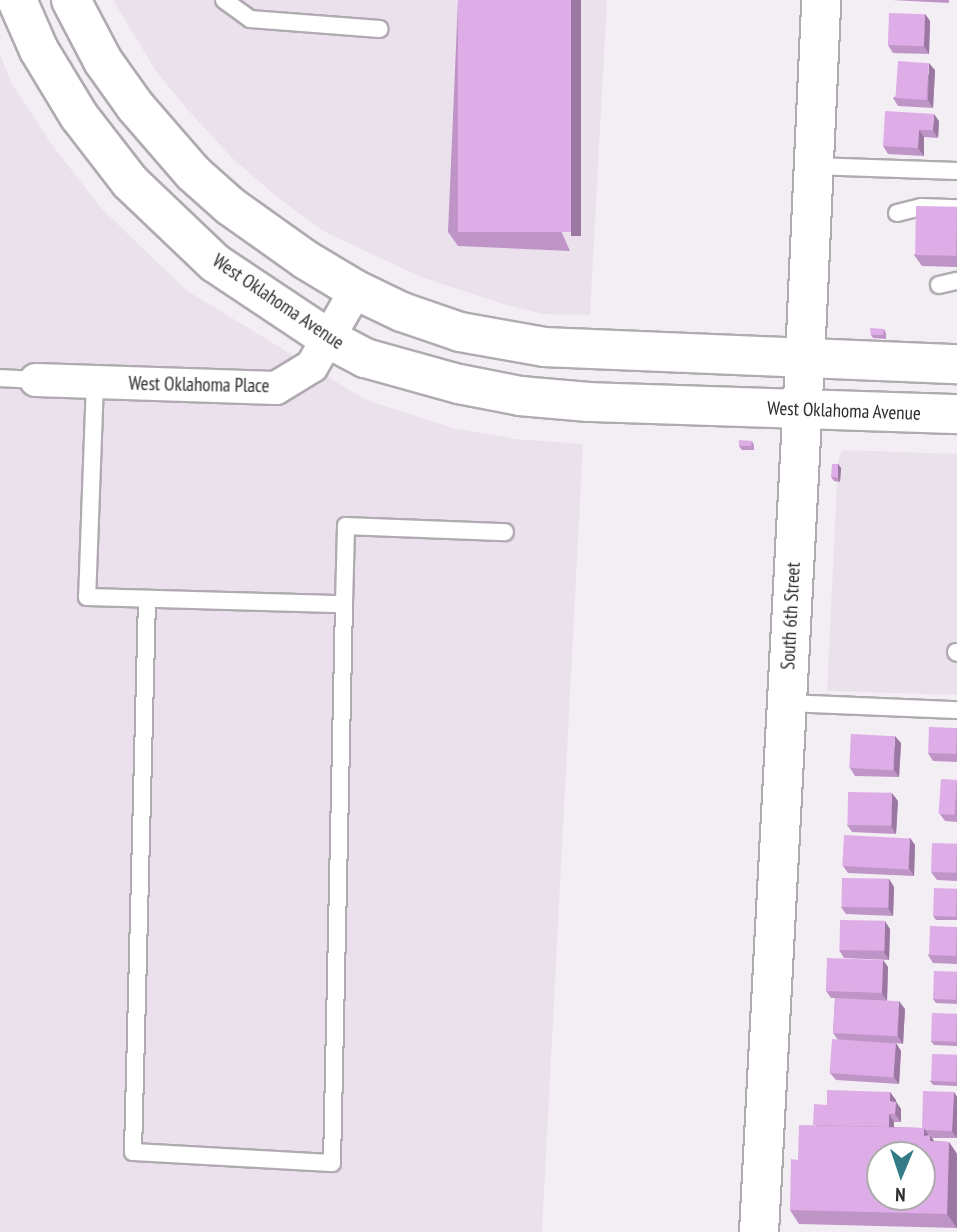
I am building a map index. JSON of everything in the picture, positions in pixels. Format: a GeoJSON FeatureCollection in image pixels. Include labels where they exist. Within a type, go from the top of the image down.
{"type":"FeatureCollection","features":[{"type":"Feature","properties":{"kind":"main road","name":"West Oklahoma Avenue"},"geometry":{"type":"LineString","coordinates":[[17,0],[39,50],[79,116],[130,181],[215,263],[329,339],[365,358],[412,372],[520,396],[589,402],[957,414]]}},
{"type":"Feature","properties":{"kind":"main road"},"geometry":{"type":"LineString","coordinates":[[71,0],[103,61],[127,95],[193,173],[266,233],[356,290],[402,312],[460,332],[545,347],[957,364]]}},
{"type":"Feature","properties":{"kind":"main road","name":"South 6th Street"},"geometry":{"type":"LineString","coordinates":[[759,1232],[821,0]]}},
{"type":"Feature","properties":{"kind":"street","name":"West Oklahoma Place"},"geometry":{"type":"LineString","coordinates":[[36,380],[276,388],[312,366],[356,290]]}},
{"type":"Feature","properties":{"kind":"lane"},"geometry":{"type":"LineString","coordinates":[[224,0],[250,19],[380,29]]}},
{"type":"Feature","properties":{"kind":"lane"},"geometry":{"type":"LineString","coordinates":[[813,166],[957,171]]}},
{"type":"Feature","properties":{"kind":"lane"},"geometry":{"type":"LineString","coordinates":[[897,213],[921,207],[957,208]]}},
{"type":"Feature","properties":{"kind":"lane"},"geometry":{"type":"LineString","coordinates":[[939,285],[957,281]]}},
{"type":"Feature","properties":{"kind":"lane"},"geometry":{"type":"LineString","coordinates":[[0,378],[36,380]]}},
{"type":"Feature","properties":{"kind":"lane"},"geometry":{"type":"LineString","coordinates":[[95,383],[87,597],[344,604]]}},
{"type":"Feature","properties":{"kind":"lane"},"geometry":{"type":"LineString","coordinates":[[147,599],[133,1152],[332,1163],[346,526],[505,532]]}},
{"type":"Feature","properties":{"kind":"lane"},"geometry":{"type":"LineString","coordinates":[[786,703],[957,710]]}},
{"type":"Feature","properties":{"kind":"shaded area"},"geometry":{"type":"Polygon","coordinates":[[[113,0],[607,0],[590,315],[542,314],[503,304],[421,277],[325,232],[278,198],[232,158],[186,108],[156,71],[113,0]]]}},
{"type":"Feature","properties":{"kind":"shaded area"},"geometry":{"type":"Polygon","coordinates":[[[0,54],[11,82],[50,142],[101,208],[186,290],[366,400],[453,428],[515,439],[583,444],[542,1232],[0,1232],[0,54]]]}},
{"type":"Feature","properties":{"kind":"shaded area"},"geometry":{"type":"Polygon","coordinates":[[[842,450],[957,454],[957,695],[827,691],[838,461],[842,450]]]}},
{"type":"Feature","properties":{"kind":"building"},"geometry":{"type":"Polygon","coordinates":[[[458,0],[571,0],[571,232],[458,232],[458,0]]]}},
{"type":"Feature","properties":{"kind":"building"},"geometry":{"type":"Polygon","coordinates":[[[889,13],[925,14],[924,46],[888,45],[889,13]]]}},
{"type":"Feature","properties":{"kind":"building"},"geometry":{"type":"Polygon","coordinates":[[[898,61],[929,63],[926,100],[895,98],[898,61]]]}},
{"type":"Feature","properties":{"kind":"building"},"geometry":{"type":"Polygon","coordinates":[[[885,111],[934,114],[933,130],[919,130],[918,148],[883,146],[885,111]]]}},
{"type":"Feature","properties":{"kind":"building"},"geometry":{"type":"Polygon","coordinates":[[[916,206],[957,207],[956,256],[915,255],[916,206]]]}},
{"type":"Feature","properties":{"kind":"building"},"geometry":{"type":"Polygon","coordinates":[[[870,328],[884,329],[883,335],[871,335],[870,328]]]}},
{"type":"Feature","properties":{"kind":"building"},"geometry":{"type":"Polygon","coordinates":[[[739,440],[752,441],[751,446],[739,446],[739,440]]]}},
{"type":"Feature","properties":{"kind":"building"},"geometry":{"type":"Polygon","coordinates":[[[832,464],[838,464],[838,478],[831,477],[832,464]]]}},
{"type":"Feature","properties":{"kind":"building"},"geometry":{"type":"Polygon","coordinates":[[[929,727],[957,728],[956,754],[928,753],[929,727]]]}},
{"type":"Feature","properties":{"kind":"building"},"geometry":{"type":"Polygon","coordinates":[[[851,734],[895,736],[893,770],[849,768],[851,734]]]}},
{"type":"Feature","properties":{"kind":"building"},"geometry":{"type":"Polygon","coordinates":[[[941,779],[957,780],[955,815],[939,814],[941,779]]]}},
{"type":"Feature","properties":{"kind":"building"},"geometry":{"type":"Polygon","coordinates":[[[848,792],[892,793],[891,826],[847,825],[848,792]]]}},
{"type":"Feature","properties":{"kind":"building"},"geometry":{"type":"Polygon","coordinates":[[[844,835],[910,838],[908,869],[842,866],[844,835]]]}},
{"type":"Feature","properties":{"kind":"building"},"geometry":{"type":"Polygon","coordinates":[[[932,843],[957,844],[956,873],[931,872],[932,843]]]}},
{"type":"Feature","properties":{"kind":"building"},"geometry":{"type":"Polygon","coordinates":[[[842,878],[889,879],[888,908],[841,907],[842,878]]]}},
{"type":"Feature","properties":{"kind":"building"},"geometry":{"type":"Polygon","coordinates":[[[934,888],[957,889],[956,917],[933,916],[934,888]]]}},
{"type":"Feature","properties":{"kind":"building"},"geometry":{"type":"Polygon","coordinates":[[[840,920],[885,921],[884,951],[839,950],[840,920]]]}},
{"type":"Feature","properties":{"kind":"building"},"geometry":{"type":"Polygon","coordinates":[[[930,926],[957,927],[956,956],[929,955],[930,926]]]}},
{"type":"Feature","properties":{"kind":"building"},"geometry":{"type":"Polygon","coordinates":[[[827,958],[883,960],[882,993],[826,991],[827,958]]]}},
{"type":"Feature","properties":{"kind":"building"},"geometry":{"type":"Polygon","coordinates":[[[934,971],[957,972],[956,1000],[933,999],[934,971]]]}},
{"type":"Feature","properties":{"kind":"building"},"geometry":{"type":"Polygon","coordinates":[[[835,998],[899,1001],[897,1036],[833,1033],[835,998]]]}},
{"type":"Feature","properties":{"kind":"building"},"geometry":{"type":"Polygon","coordinates":[[[932,1013],[957,1014],[956,1042],[931,1041],[932,1013]]]}},
{"type":"Feature","properties":{"kind":"building"},"geometry":{"type":"Polygon","coordinates":[[[832,1039],[896,1043],[893,1077],[830,1073],[832,1039]]]}},
{"type":"Feature","properties":{"kind":"building"},"geometry":{"type":"Polygon","coordinates":[[[932,1054],[957,1055],[956,1082],[931,1081],[932,1054]]]}},
{"type":"Feature","properties":{"kind":"building"},"geometry":{"type":"Polygon","coordinates":[[[827,1090],[890,1092],[890,1101],[896,1102],[895,1114],[889,1114],[889,1127],[813,1125],[814,1104],[827,1105],[827,1090]]]}},
{"type":"Feature","properties":{"kind":"building"},"geometry":{"type":"Polygon","coordinates":[[[923,1091],[954,1092],[952,1131],[922,1128],[923,1091]]]}},
{"type":"Feature","properties":{"kind":"building"},"geometry":{"type":"Polygon","coordinates":[[[799,1125],[924,1128],[924,1136],[930,1135],[930,1141],[866,1141],[866,1211],[936,1211],[936,1141],[949,1142],[947,1214],[790,1210],[791,1159],[798,1160],[799,1125]]]}}]}
